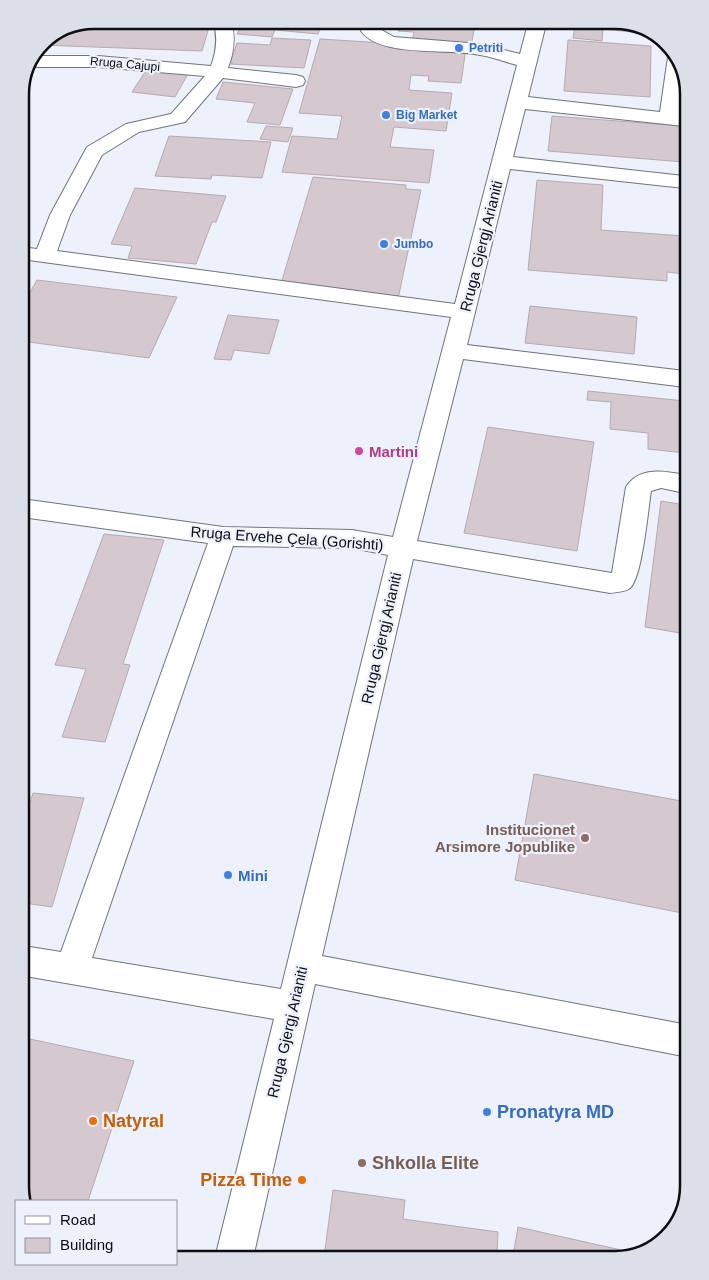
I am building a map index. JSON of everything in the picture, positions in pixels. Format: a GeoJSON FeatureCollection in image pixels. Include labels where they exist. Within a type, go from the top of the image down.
{"type":"FeatureCollection","features":[{"type":"Feature","properties":{"kind":"street"},"geometry":{"type":"LineString","coordinates":[[44,257],[60,215],[94,150],[133,128],[178,118],[217,74],[224,55],[225,29]]}},
{"type":"Feature","properties":{"kind":"street"},"geometry":{"type":"LineString","coordinates":[[371,29],[370,31],[390,42],[480,49],[527,62]]}},
{"type":"Feature","properties":{"kind":"street","name":"Rruga Gjergj Arianiti"},"geometry":{"type":"LineString","coordinates":[[236,1251],[403,546],[536,29]]}},
{"type":"Feature","properties":{"kind":"street","name":"Rruga Cajupi"},"geometry":{"type":"LineString","coordinates":[[37,62],[100,61],[296,81]]}},
{"type":"Feature","properties":{"kind":"street"},"geometry":{"type":"LineString","coordinates":[[516,102],[676,120],[677,74]]}},
{"type":"Feature","properties":{"kind":"street"},"geometry":{"type":"LineString","coordinates":[[502,162],[680,182]]}},
{"type":"Feature","properties":{"kind":"street"},"geometry":{"type":"LineString","coordinates":[[29,255],[464,312]]}},
{"type":"Feature","properties":{"kind":"street"},"geometry":{"type":"LineString","coordinates":[[454,351],[680,378]]}},
{"type":"Feature","properties":{"kind":"street","name":"Rruga Ervehe Çela (Gorishti)"},"geometry":{"type":"LineString","coordinates":[[29,509],[223,536],[352,539],[403,546],[610,583],[620,582],[625,576],[639,487],[645,481],[654,479],[680,483]]}},
{"type":"Feature","properties":{"kind":"street"},"geometry":{"type":"LineString","coordinates":[[72,968],[223,536]]}},
{"type":"Feature","properties":{"kind":"street"},"geometry":{"type":"LineString","coordinates":[[29,961],[293,1007]]}},
{"type":"Feature","properties":{"kind":"street"},"geometry":{"type":"LineString","coordinates":[[303,967],[680,1039]]}},
{"type":"Feature","properties":{"kind":"building"},"geometry":{"type":"Polygon","coordinates":[[[208,29],[202,51],[51,45],[69,34],[81,30],[208,29]]]}},
{"type":"Feature","properties":{"kind":"building"},"geometry":{"type":"Polygon","coordinates":[[[240,29],[320,29],[318,34],[275,30],[272,37],[237,34],[240,29]]]}},
{"type":"Feature","properties":{"kind":"building"},"geometry":{"type":"Polygon","coordinates":[[[399,29],[474,29],[471,46],[412,41],[414,32],[398,31],[399,29]]]}},
{"type":"Feature","properties":{"kind":"building"},"geometry":{"type":"Polygon","coordinates":[[[574,29],[603,29],[602,41],[573,38],[574,29]]]}},
{"type":"Feature","properties":{"kind":"building"},"geometry":{"type":"Polygon","coordinates":[[[603,29],[619,29],[636,33],[603,29]]]}},
{"type":"Feature","properties":{"kind":"building"},"geometry":{"type":"Polygon","coordinates":[[[272,38],[311,40],[304,68],[230,64],[237,43],[270,45],[272,38]]]}},
{"type":"Feature","properties":{"kind":"building"},"geometry":{"type":"Polygon","coordinates":[[[320,39],[466,48],[461,83],[428,81],[429,76],[411,75],[409,90],[452,93],[446,131],[394,127],[390,147],[434,150],[429,183],[282,172],[292,136],[337,139],[342,116],[299,113],[320,39]]]}},
{"type":"Feature","properties":{"kind":"building"},"geometry":{"type":"Polygon","coordinates":[[[568,40],[651,46],[650,97],[564,91],[568,40]]]}},
{"type":"Feature","properties":{"kind":"building"},"geometry":{"type":"Polygon","coordinates":[[[147,69],[188,74],[175,97],[132,92],[147,69]]]}},
{"type":"Feature","properties":{"kind":"building"},"geometry":{"type":"Polygon","coordinates":[[[223,82],[293,89],[280,125],[247,122],[255,103],[216,99],[223,82]]]}},
{"type":"Feature","properties":{"kind":"building"},"geometry":{"type":"Polygon","coordinates":[[[552,116],[680,126],[680,162],[548,151],[552,116]]]}},
{"type":"Feature","properties":{"kind":"building"},"geometry":{"type":"Polygon","coordinates":[[[266,126],[293,128],[288,142],[260,139],[266,126]]]}},
{"type":"Feature","properties":{"kind":"building"},"geometry":{"type":"Polygon","coordinates":[[[169,136],[271,142],[262,178],[212,175],[211,179],[155,176],[169,136]]]}},
{"type":"Feature","properties":{"kind":"building"},"geometry":{"type":"Polygon","coordinates":[[[313,177],[406,185],[406,189],[421,190],[398,299],[280,287],[313,177]]]}},
{"type":"Feature","properties":{"kind":"building"},"geometry":{"type":"Polygon","coordinates":[[[537,180],[603,185],[601,230],[680,236],[680,274],[667,272],[667,281],[528,270],[537,180]]]}},
{"type":"Feature","properties":{"kind":"building"},"geometry":{"type":"Polygon","coordinates":[[[135,188],[226,196],[216,222],[212,222],[196,264],[128,258],[132,246],[111,244],[135,188]]]}},
{"type":"Feature","properties":{"kind":"building"},"geometry":{"type":"Polygon","coordinates":[[[37,280],[177,297],[149,358],[29,342],[29,294],[37,280]]]}},
{"type":"Feature","properties":{"kind":"building"},"geometry":{"type":"Polygon","coordinates":[[[530,306],[637,317],[634,354],[525,343],[530,306]]]}},
{"type":"Feature","properties":{"kind":"building"},"geometry":{"type":"Polygon","coordinates":[[[228,315],[279,320],[269,354],[234,350],[231,360],[214,359],[228,315]]]}},
{"type":"Feature","properties":{"kind":"building"},"geometry":{"type":"Polygon","coordinates":[[[588,391],[680,400],[680,452],[648,449],[648,433],[610,429],[611,402],[587,400],[588,391]]]}},
{"type":"Feature","properties":{"kind":"building"},"geometry":{"type":"Polygon","coordinates":[[[488,427],[594,442],[577,551],[464,533],[488,427]]]}},
{"type":"Feature","properties":{"kind":"building"},"geometry":{"type":"Polygon","coordinates":[[[661,501],[680,504],[680,633],[645,627],[661,501]]]}},
{"type":"Feature","properties":{"kind":"building"},"geometry":{"type":"Polygon","coordinates":[[[104,534],[164,540],[123,664],[130,665],[105,742],[62,737],[86,669],[55,665],[104,534]]]}},
{"type":"Feature","properties":{"kind":"building"},"geometry":{"type":"Polygon","coordinates":[[[534,774],[680,801],[680,913],[515,880],[534,774]]]}},
{"type":"Feature","properties":{"kind":"building"},"geometry":{"type":"Polygon","coordinates":[[[33,793],[84,798],[52,907],[29,904],[29,805],[33,793]]]}},
{"type":"Feature","properties":{"kind":"building"},"geometry":{"type":"Polygon","coordinates":[[[29,1039],[134,1061],[88,1200],[30,1200],[29,1039]]]}},
{"type":"Feature","properties":{"kind":"building"},"geometry":{"type":"Polygon","coordinates":[[[333,1190],[405,1200],[403,1219],[498,1232],[497,1251],[325,1251],[333,1190]]]}},
{"type":"Feature","properties":{"kind":"building"},"geometry":{"type":"Polygon","coordinates":[[[518,1227],[623,1250],[615,1251],[514,1251],[518,1227]]]}},
{"type":"Feature","properties":{"kind":"place","name":"Petriti"},"geometry":{"type":"Point","coordinates":[459,48]}},
{"type":"Feature","properties":{"kind":"place","name":"Big Market"},"geometry":{"type":"Point","coordinates":[386,115]}},
{"type":"Feature","properties":{"kind":"place","name":"Jumbo"},"geometry":{"type":"Point","coordinates":[384,244]}},
{"type":"Feature","properties":{"kind":"place","name":"Martini"},"geometry":{"type":"Point","coordinates":[359,451]}},
{"type":"Feature","properties":{"kind":"place","name":"Institucionet Arsimore Jopublike"},"geometry":{"type":"Point","coordinates":[585,838]}},
{"type":"Feature","properties":{"kind":"place","name":"Mini"},"geometry":{"type":"Point","coordinates":[228,875]}},
{"type":"Feature","properties":{"kind":"place","name":"Pronatyra MD"},"geometry":{"type":"Point","coordinates":[487,1112]}},
{"type":"Feature","properties":{"kind":"place","name":"Natyral"},"geometry":{"type":"Point","coordinates":[93,1121]}},
{"type":"Feature","properties":{"kind":"place","name":"Shkolla Elite"},"geometry":{"type":"Point","coordinates":[362,1163]}},
{"type":"Feature","properties":{"kind":"place","name":"Pizza Time"},"geometry":{"type":"Point","coordinates":[302,1180]}}]}
